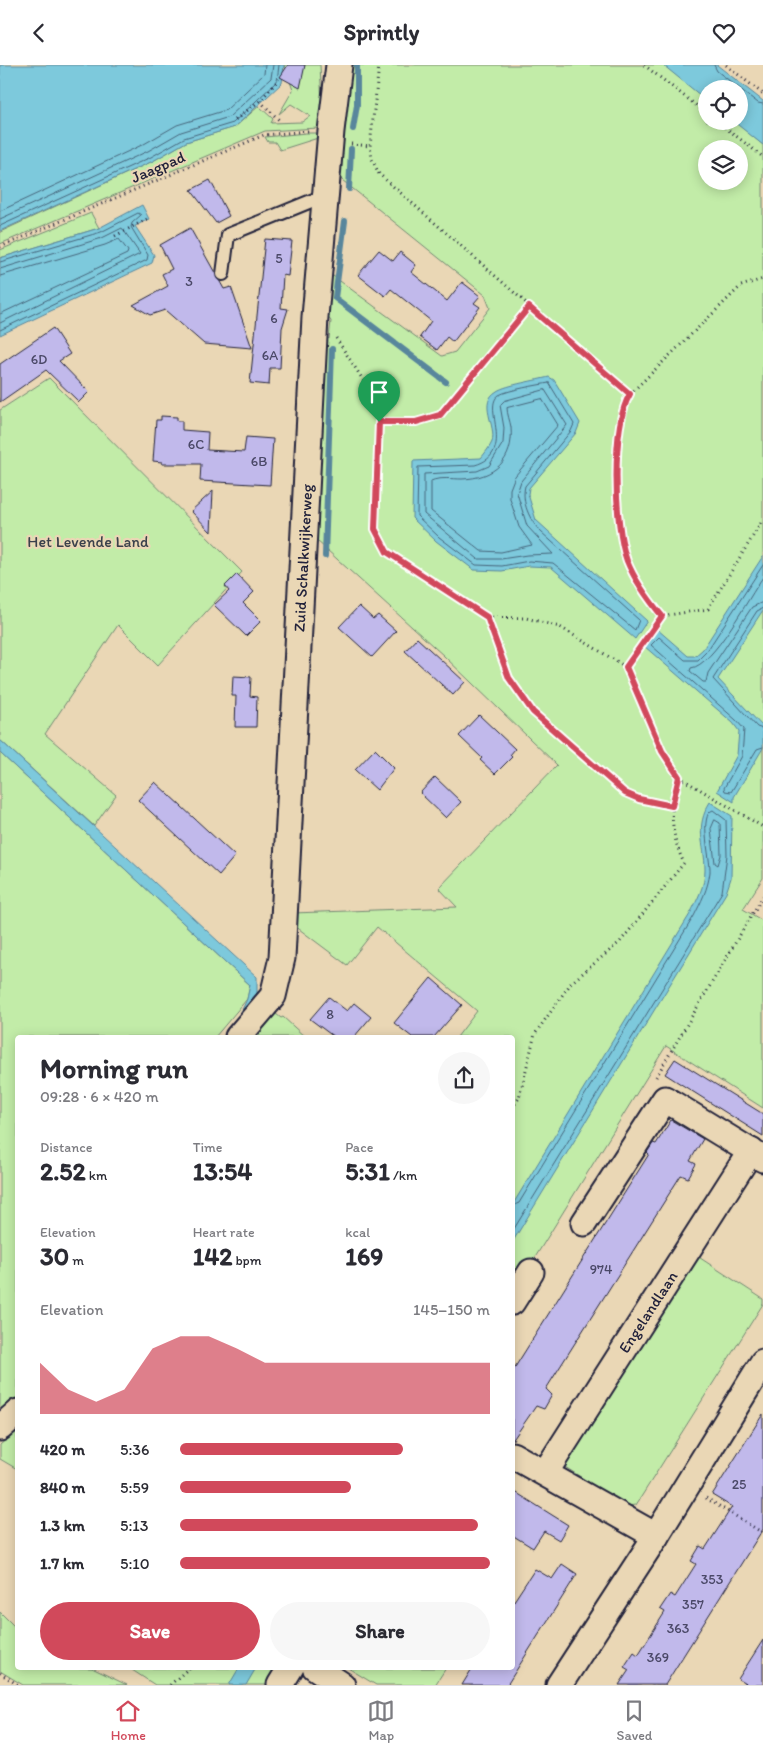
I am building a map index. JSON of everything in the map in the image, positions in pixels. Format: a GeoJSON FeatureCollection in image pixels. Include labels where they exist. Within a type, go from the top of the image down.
{"type":"FeatureCollection","features":[{"type":"Feature","properties":{"kind":"street","name":"Zuid Schalkwijkerweg"},"geometry":{"type":"LineString","coordinates":[[240,1035],[273,996],[282,958],[315,317],[331,131],[339,65]]}},
{"type":"Feature","properties":{"kind":"street","name":"Engelandlaan"},"geometry":{"type":"LineString","coordinates":[[545,1473],[757,1155],[665,1099]]}},
{"type":"Feature","properties":{"kind":"street"},"geometry":{"type":"LineString","coordinates":[[584,1223],[665,1099]]}},
{"type":"Feature","properties":{"kind":"street"},"geometry":{"type":"LineString","coordinates":[[515,1298],[532,1272]]}},
{"type":"Feature","properties":{"kind":"street"},"geometry":{"type":"LineString","coordinates":[[559,1685],[656,1537],[763,1362]]}},
{"type":"Feature","properties":{"kind":"street"},"geometry":{"type":"LineString","coordinates":[[0,1428],[15,1415]]}},
{"type":"Feature","properties":{"kind":"street"},"geometry":{"type":"LineString","coordinates":[[515,1457],[656,1537]]}},
{"type":"Feature","properties":{"kind":"street"},"geometry":{"type":"LineString","coordinates":[[280,1685],[288,1670]]}},
{"type":"Feature","properties":{"kind":"street"},"geometry":{"type":"LineString","coordinates":[[320,1670],[342,1685]]}},
{"type":"Feature","properties":{"kind":"lane"},"geometry":{"type":"LineString","coordinates":[[223,274],[228,235],[326,195]]}},
{"type":"Feature","properties":{"kind":"path"},"geometry":{"type":"LineString","coordinates":[[379,65],[370,146],[372,159],[378,174],[630,394]]}},
{"type":"Feature","properties":{"kind":"path"},"geometry":{"type":"LineString","coordinates":[[644,65],[698,107]]}},
{"type":"Feature","properties":{"kind":"path"},"geometry":{"type":"LineString","coordinates":[[726,65],[763,94]]}},
{"type":"Feature","properties":{"kind":"path"},"geometry":{"type":"LineString","coordinates":[[235,120],[260,101],[279,79]]}},
{"type":"Feature","properties":{"kind":"path"},"geometry":{"type":"LineString","coordinates":[[260,101],[279,120]]}},
{"type":"Feature","properties":{"kind":"path"},"geometry":{"type":"LineString","coordinates":[[728,130],[763,157]]}},
{"type":"Feature","properties":{"kind":"path","name":"Jaagpad"},"geometry":{"type":"LineString","coordinates":[[0,247],[264,135],[331,131]]}},
{"type":"Feature","properties":{"kind":"path"},"geometry":{"type":"LineString","coordinates":[[114,236],[149,218]]}},
{"type":"Feature","properties":{"kind":"path"},"geometry":{"type":"LineString","coordinates":[[662,616],[641,588],[627,559],[620,526],[617,476],[620,420],[623,405],[630,394],[741,286],[763,279]]}},
{"type":"Feature","properties":{"kind":"path"},"geometry":{"type":"LineString","coordinates":[[379,422],[416,422],[440,415],[529,307]]}},
{"type":"Feature","properties":{"kind":"path"},"geometry":{"type":"LineString","coordinates":[[315,317],[339,341],[367,386],[379,422],[375,529],[387,552],[487,617],[526,618],[560,627],[626,667],[662,751],[679,777],[763,826]]}},
{"type":"Feature","properties":{"kind":"path"},"geometry":{"type":"LineString","coordinates":[[626,667],[662,616],[708,609],[763,520]]}},
{"type":"Feature","properties":{"kind":"path"},"geometry":{"type":"LineString","coordinates":[[487,617],[509,678],[533,712],[625,793],[639,799],[672,806]]}},
{"type":"Feature","properties":{"kind":"path"},"geometry":{"type":"LineString","coordinates":[[515,1104],[519,1098],[535,1034],[571,983],[620,942],[684,863],[675,846],[672,806],[679,777]]}},
{"type":"Feature","properties":{"kind":"path"},"geometry":{"type":"LineString","coordinates":[[665,1099],[656,1077],[763,896]]}},
{"type":"Feature","properties":{"kind":"path"},"geometry":{"type":"LineString","coordinates":[[687,1485],[763,1533]]}},
{"type":"Feature","properties":{"kind":"path"},"geometry":{"type":"LineString","coordinates":[[170,1685],[187,1670]]}},
{"type":"Feature","properties":{"kind":"path"},"geometry":{"type":"LineString","coordinates":[[0,1673],[18,1685]]}},
{"type":"Feature","properties":{"kind":"green space"},"geometry":{"type":"Polygon","coordinates":[[[284,65],[320,65],[323,124],[319,128],[265,131],[0,244],[0,232],[153,161],[186,142],[235,127],[259,106],[273,119],[271,123],[302,122],[310,116],[291,104],[279,114],[293,90],[284,65]]]}},
{"type":"Feature","properties":{"kind":"green space"},"geometry":{"type":"Polygon","coordinates":[[[349,65],[664,65],[698,93],[698,130],[745,130],[763,145],[763,878],[743,909],[763,921],[763,1108],[666,1046],[515,1290],[515,1035],[459,1035],[477,1011],[377,927],[347,965],[291,923],[293,913],[457,907],[439,888],[557,765],[444,656],[316,540],[317,533],[314,530],[324,334],[329,339],[331,321],[325,314],[329,273],[442,356],[455,352],[490,308],[485,295],[337,176],[349,65]]]}},
{"type":"Feature","properties":{"kind":"green space"},"geometry":{"type":"Polygon","coordinates":[[[322,133],[318,138],[280,150],[275,142],[268,142],[265,137],[322,133]]]}},
{"type":"Feature","properties":{"kind":"green space"},"geometry":{"type":"Polygon","coordinates":[[[91,213],[99,228],[0,258],[0,250],[91,213]]]}},
{"type":"Feature","properties":{"kind":"green space","name":"Het Levende Land"},"geometry":{"type":"Polygon","coordinates":[[[49,378],[242,572],[158,665],[118,625],[45,734],[116,795],[94,826],[0,740],[0,410],[49,378]]]}},
{"type":"Feature","properties":{"kind":"green space"},"geometry":{"type":"Polygon","coordinates":[[[0,753],[250,985],[247,999],[217,1035],[15,1035],[15,1402],[0,1415],[0,753]]]}},
{"type":"Feature","properties":{"kind":"green space"},"geometry":{"type":"Polygon","coordinates":[[[270,1009],[281,1018],[283,1017],[303,1035],[249,1035],[270,1009]]]}},
{"type":"Feature","properties":{"kind":"green space"},"geometry":{"type":"Polygon","coordinates":[[[694,1254],[763,1299],[763,1304],[636,1505],[626,1506],[565,1467],[562,1463],[694,1254]]]}},
{"type":"Feature","properties":{"kind":"green space"},"geometry":{"type":"Polygon","coordinates":[[[15,1432],[15,1468],[0,1459],[0,1445],[15,1432]]]}},
{"type":"Feature","properties":{"kind":"green space"},"geometry":{"type":"Polygon","coordinates":[[[0,1612],[15,1627],[15,1670],[96,1670],[127,1685],[23,1685],[0,1671],[0,1612]]]}},
{"type":"Feature","properties":{"kind":"green space"},"geometry":{"type":"Polygon","coordinates":[[[132,1670],[277,1670],[267,1685],[155,1685],[132,1670]]]}},
{"type":"Feature","properties":{"kind":"green space"},"geometry":{"type":"Polygon","coordinates":[[[351,1670],[445,1670],[435,1685],[376,1685],[351,1670]]]}},
{"type":"Feature","properties":{"kind":"water"},"geometry":{"type":"Polygon","coordinates":[[[0,65],[284,65],[282,83],[235,127],[186,142],[153,161],[0,231],[0,65]]]}},
{"type":"Feature","properties":{"kind":"water"},"geometry":{"type":"Polygon","coordinates":[[[663,65],[717,65],[736,80],[698,80],[698,93],[663,65]]]}},
{"type":"Feature","properties":{"kind":"water"},"geometry":{"type":"Polygon","coordinates":[[[748,89],[763,101],[763,145],[744,130],[748,130],[748,89]]]}},
{"type":"Feature","properties":{"kind":"water"},"geometry":{"type":"Polygon","coordinates":[[[142,205],[149,219],[135,226],[154,255],[152,263],[0,335],[0,258],[99,228],[142,205]]]}},
{"type":"Feature","properties":{"kind":"water"},"geometry":{"type":"Polygon","coordinates":[[[549,377],[554,380],[580,423],[576,433],[529,488],[528,494],[536,520],[647,621],[635,639],[551,567],[529,566],[502,571],[474,570],[436,541],[412,518],[413,461],[481,458],[492,442],[493,435],[488,408],[491,396],[507,387],[549,377]]]}},
{"type":"Feature","properties":{"kind":"water"},"geometry":{"type":"Polygon","coordinates":[[[763,556],[763,610],[718,679],[763,727],[763,748],[734,797],[734,802],[717,791],[737,755],[739,731],[733,723],[644,646],[657,629],[688,656],[695,656],[703,649],[763,556]]]}},
{"type":"Feature","properties":{"kind":"water"},"geometry":{"type":"Polygon","coordinates":[[[0,740],[257,977],[257,998],[231,1034],[247,999],[250,985],[0,753],[0,740]]]}},
{"type":"Feature","properties":{"kind":"water"},"geometry":{"type":"Polygon","coordinates":[[[710,802],[732,816],[731,878],[726,893],[515,1238],[515,1201],[698,898],[704,882],[705,870],[701,828],[705,811],[710,802]]]}},
{"type":"Feature","properties":{"kind":"water"},"geometry":{"type":"Polygon","coordinates":[[[238,1670],[255,1670],[246,1685],[229,1685],[238,1670]]]}},
{"type":"Feature","properties":{"kind":"building"},"geometry":{"type":"Polygon","coordinates":[[[288,65],[305,65],[300,88],[280,77],[288,65]]]}},
{"type":"Feature","properties":{"kind":"building"},"geometry":{"type":"Polygon","coordinates":[[[210,180],[229,216],[216,223],[191,190],[210,180]]]}},
{"type":"Feature","properties":{"kind":"building"},"geometry":{"type":"Polygon","coordinates":[[[190,228],[224,289],[231,287],[252,348],[204,344],[165,310],[150,315],[133,305],[168,286],[162,274],[172,269],[160,245],[190,228]]]}},
{"type":"Feature","properties":{"kind":"building"},"geometry":{"type":"Polygon","coordinates":[[[265,239],[292,241],[288,276],[283,275],[281,308],[288,309],[282,328],[280,368],[270,368],[269,385],[250,383],[265,239]]]}},
{"type":"Feature","properties":{"kind":"building"},"geometry":{"type":"Polygon","coordinates":[[[379,250],[393,261],[400,252],[416,265],[411,272],[447,301],[462,282],[480,296],[474,303],[480,307],[453,342],[447,337],[437,350],[420,337],[431,321],[391,289],[385,296],[358,275],[379,250]]]}},
{"type":"Feature","properties":{"kind":"building"},"geometry":{"type":"Polygon","coordinates":[[[53,328],[70,354],[59,361],[89,392],[79,402],[46,370],[0,402],[0,364],[53,328]]]}},
{"type":"Feature","properties":{"kind":"building"},"geometry":{"type":"Polygon","coordinates":[[[161,416],[177,417],[177,421],[182,421],[182,430],[208,432],[207,450],[244,452],[246,437],[273,439],[270,485],[200,481],[201,464],[162,464],[162,462],[153,461],[156,420],[161,420],[161,416]]]}},
{"type":"Feature","properties":{"kind":"building"},"geometry":{"type":"Polygon","coordinates":[[[213,491],[211,532],[191,511],[213,491]]]}},
{"type":"Feature","properties":{"kind":"building"},"geometry":{"type":"Polygon","coordinates":[[[237,574],[254,592],[243,603],[261,621],[246,636],[214,605],[229,591],[225,586],[237,574]]]}},
{"type":"Feature","properties":{"kind":"building"},"geometry":{"type":"Polygon","coordinates":[[[359,606],[373,619],[378,615],[396,631],[372,657],[339,627],[359,606]]]}},
{"type":"Feature","properties":{"kind":"building"},"geometry":{"type":"Polygon","coordinates":[[[417,638],[465,682],[453,695],[405,651],[417,638]]]}},
{"type":"Feature","properties":{"kind":"building"},"geometry":{"type":"Polygon","coordinates":[[[233,676],[251,677],[250,696],[257,697],[256,727],[235,727],[236,696],[232,696],[233,676]]]}},
{"type":"Feature","properties":{"kind":"building"},"geometry":{"type":"Polygon","coordinates":[[[479,715],[515,749],[510,755],[512,757],[495,774],[480,760],[482,758],[459,736],[479,715]]]}},
{"type":"Feature","properties":{"kind":"building"},"geometry":{"type":"Polygon","coordinates":[[[375,749],[394,768],[377,790],[355,770],[375,749]]]}},
{"type":"Feature","properties":{"kind":"building"},"geometry":{"type":"Polygon","coordinates":[[[435,777],[461,802],[446,818],[420,793],[435,777]]]}},
{"type":"Feature","properties":{"kind":"building"},"geometry":{"type":"Polygon","coordinates":[[[155,782],[235,856],[219,875],[138,800],[155,782]]]}},
{"type":"Feature","properties":{"kind":"building"},"geometry":{"type":"Polygon","coordinates":[[[431,978],[462,1005],[436,1035],[409,1035],[394,1023],[431,978]]]}},
{"type":"Feature","properties":{"kind":"building"},"geometry":{"type":"Polygon","coordinates":[[[329,997],[347,1011],[354,1003],[371,1017],[356,1035],[331,1035],[310,1019],[329,997]]]}},
{"type":"Feature","properties":{"kind":"building"},"geometry":{"type":"Polygon","coordinates":[[[675,1059],[763,1114],[763,1136],[665,1074],[675,1059]]]}},
{"type":"Feature","properties":{"kind":"building"},"geometry":{"type":"Polygon","coordinates":[[[671,1120],[703,1139],[690,1161],[696,1164],[688,1178],[681,1175],[546,1389],[552,1395],[544,1409],[536,1406],[515,1437],[515,1367],[649,1154],[647,1152],[653,1143],[656,1144],[671,1120]]]}},
{"type":"Feature","properties":{"kind":"building"},"geometry":{"type":"Polygon","coordinates":[[[763,1414],[763,1529],[665,1685],[619,1685],[629,1670],[624,1667],[634,1652],[638,1655],[665,1612],[660,1609],[670,1594],[675,1597],[696,1564],[691,1561],[700,1546],[705,1549],[732,1507],[712,1495],[763,1414]]]}},
{"type":"Feature","properties":{"kind":"building"},"geometry":{"type":"Polygon","coordinates":[[[515,1492],[568,1525],[559,1540],[544,1531],[533,1548],[515,1537],[515,1492]]]}},
{"type":"Feature","properties":{"kind":"building"},"geometry":{"type":"Polygon","coordinates":[[[562,1564],[577,1574],[507,1685],[462,1685],[471,1670],[515,1670],[515,1599],[535,1569],[552,1579],[562,1564]]]}},
{"type":"Feature","properties":{"kind":"building"},"geometry":{"type":"Polygon","coordinates":[[[763,1640],[763,1685],[748,1685],[738,1679],[763,1640]]]}},
{"type":"Feature","properties":{"kind":"waterway"},"geometry":{"type":"LineString","coordinates":[[353,129],[357,105],[357,65]]}},
{"type":"Feature","properties":{"kind":"waterway"},"geometry":{"type":"LineString","coordinates":[[349,189],[351,149]]}},
{"type":"Feature","properties":{"kind":"waterway"},"geometry":{"type":"LineString","coordinates":[[345,221],[335,298],[446,382]]}},
{"type":"Feature","properties":{"kind":"waterway"},"geometry":{"type":"LineString","coordinates":[[325,556],[332,349]]}},
{"type":"Feature","properties":{"kind":"route"},"geometry":{"type":"LineString","coordinates":[[529,307],[630,394],[623,405],[620,420],[617,476],[620,526],[627,559],[641,588],[662,616],[626,667],[662,751],[679,777],[675,786],[672,806],[639,799],[625,793],[533,712],[509,678],[487,617],[387,552],[375,529],[379,422],[416,422],[440,415],[529,307]]}}]}
